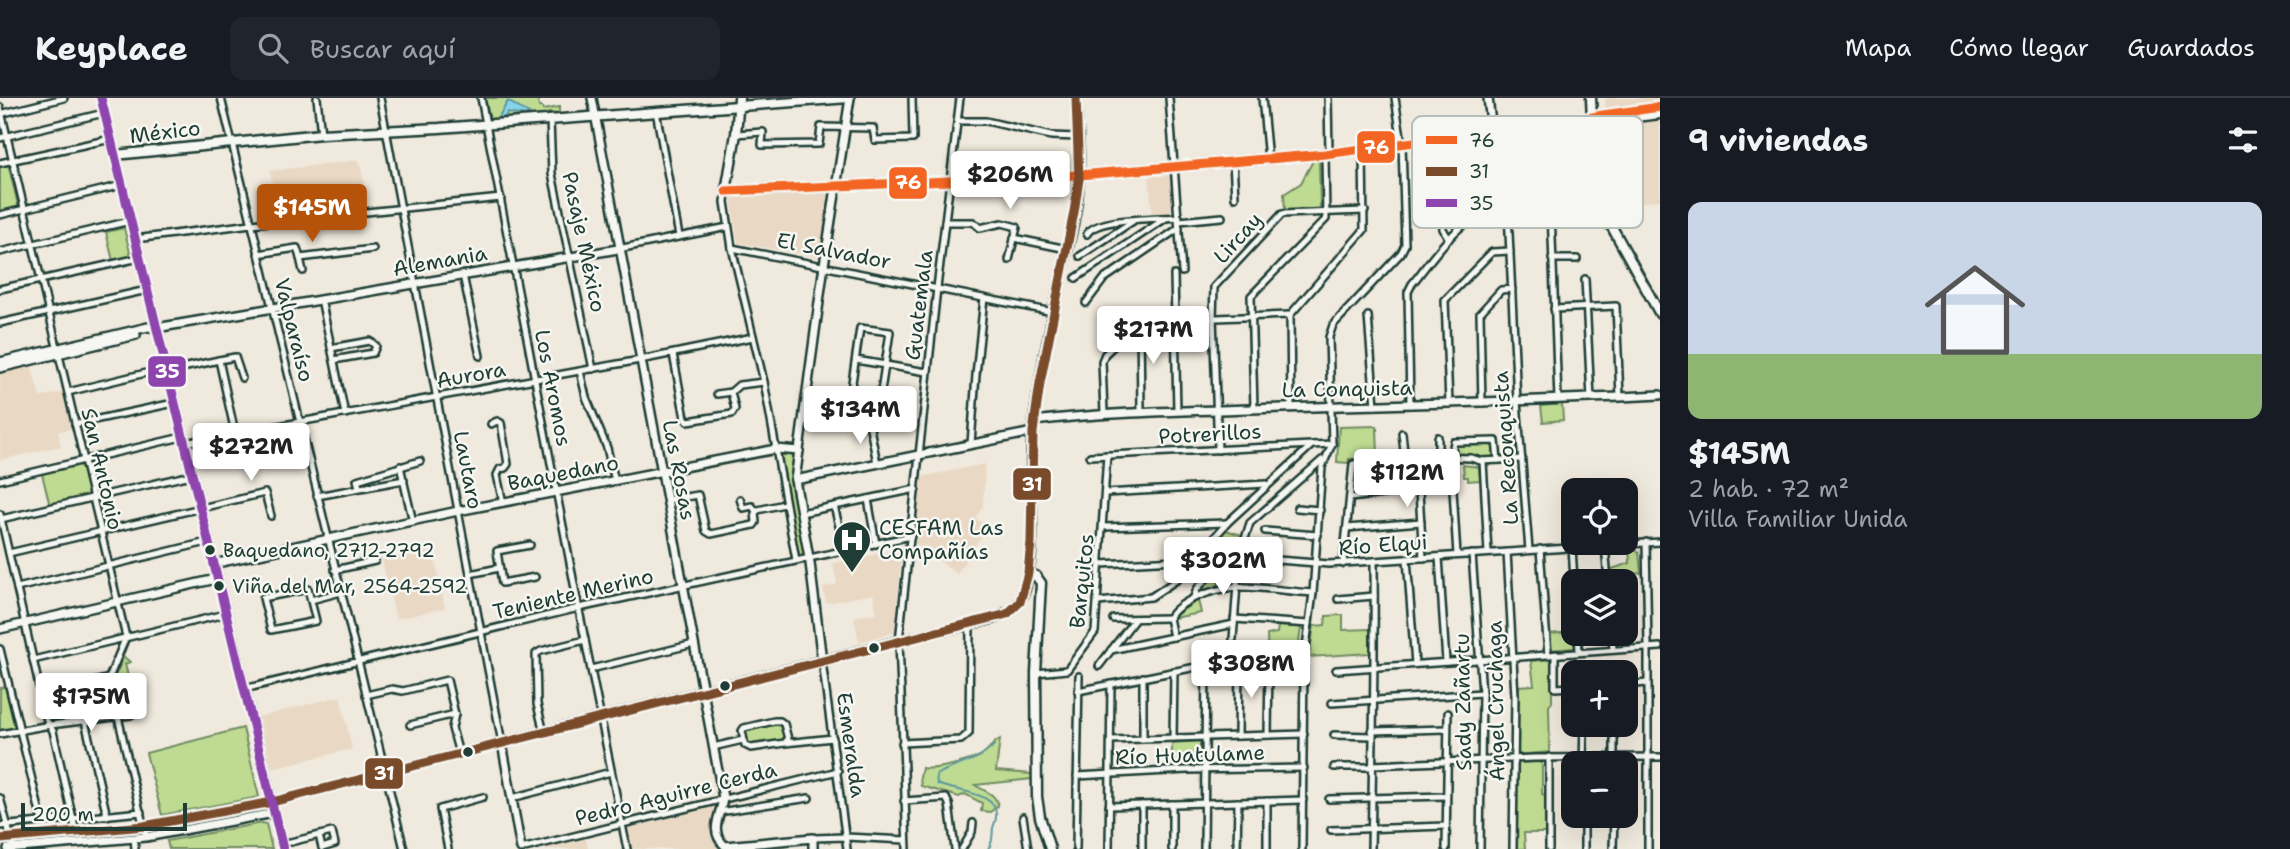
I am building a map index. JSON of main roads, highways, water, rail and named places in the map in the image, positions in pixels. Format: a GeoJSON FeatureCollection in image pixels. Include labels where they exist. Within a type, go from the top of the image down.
{"type":"FeatureCollection","features":[{"type":"Feature","properties":{"kind":"main road"},"geometry":{"type":"LineString","coordinates":[[101,98],[272,802],[970,624],[1007,614],[1015,608],[1020,602],[1028,573],[1032,432],[1079,175],[1076,98]]}},
{"type":"Feature","properties":{"kind":"main road","name":"México"},"geometry":{"type":"LineString","coordinates":[[115,155],[321,134],[550,120],[739,102],[849,98]]}},
{"type":"Feature","properties":{"kind":"main road"},"geometry":{"type":"LineString","coordinates":[[1591,98],[1592,116]]}},
{"type":"Feature","properties":{"kind":"main road"},"geometry":{"type":"LineString","coordinates":[[739,102],[726,191],[1079,175],[1268,159],[1412,142]]}},
{"type":"Feature","properties":{"kind":"main road"},"geometry":{"type":"LineString","coordinates":[[1599,116],[1660,107]]}},
{"type":"Feature","properties":{"kind":"main road"},"geometry":{"type":"LineString","coordinates":[[1612,228],[1660,314]]}},
{"type":"Feature","properties":{"kind":"main road"},"geometry":{"type":"LineString","coordinates":[[1028,573],[1036,576],[1041,583],[1036,673],[1037,797],[1049,849]]}},
{"type":"Feature","properties":{"kind":"water"},"geometry":{"type":"Polygon","coordinates":[[[508,101],[529,114],[525,116],[507,113],[504,119],[497,120],[508,101]]]}},
{"type":"Feature","properties":{"kind":"waterway"},"geometry":{"type":"LineString","coordinates":[[988,849],[992,842],[995,808],[983,797],[937,784],[936,775],[981,756],[994,745]]}},
{"type":"Feature","properties":{"kind":"place","name":"Baquedano, 2712-2792"},"geometry":{"type":"Point","coordinates":[210,550]}},
{"type":"Feature","properties":{"kind":"place","name":"CESFAM Las Compañías"},"geometry":{"type":"Point","coordinates":[852,574]}},
{"type":"Feature","properties":{"kind":"place","name":"Viña del Mar, 2564-2592"},"geometry":{"type":"Point","coordinates":[219,586]}}]}
